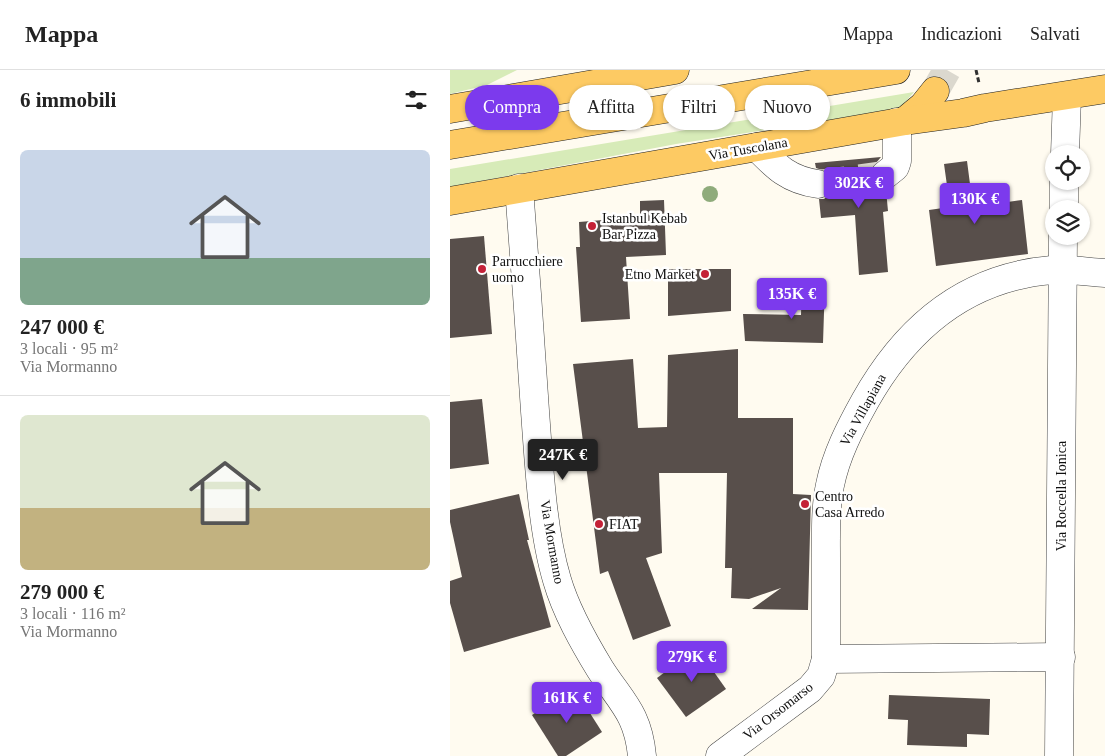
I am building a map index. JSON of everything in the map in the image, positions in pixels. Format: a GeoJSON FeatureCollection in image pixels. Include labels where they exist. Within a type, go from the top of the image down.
{"type":"FeatureCollection","features":[{"type":"Feature","properties":{"kind":"main road"},"geometry":{"type":"LineString","coordinates":[[545,85],[579,70]]}},
{"type":"Feature","properties":{"kind":"main road"},"geometry":{"type":"LineString","coordinates":[[559,90],[675,70]]}},
{"type":"Feature","properties":{"kind":"main road"},"geometry":{"type":"LineString","coordinates":[[450,145],[896,70]]}},
{"type":"Feature","properties":{"kind":"main road","name":"Via Tuscolana"},"geometry":{"type":"LineString","coordinates":[[450,201],[901,121],[963,113],[1105,89]]}},
{"type":"Feature","properties":{"kind":"main road"},"geometry":{"type":"LineString","coordinates":[[901,121],[923,106],[935,91]]}},
{"type":"Feature","properties":{"kind":"main road"},"geometry":{"type":"LineString","coordinates":[[450,109],[465,106]]}},
{"type":"Feature","properties":{"kind":"street"},"geometry":{"type":"LineString","coordinates":[[1065,145],[1067,96]]}},
{"type":"Feature","properties":{"kind":"street"},"geometry":{"type":"LineString","coordinates":[[885,175],[895,168],[897,162],[901,121]]}},
{"type":"Feature","properties":{"kind":"street"},"geometry":{"type":"LineString","coordinates":[[757,147],[779,169],[791,177],[818,184]]}},
{"type":"Feature","properties":{"kind":"street","name":"Via Mormanno"},"geometry":{"type":"LineString","coordinates":[[519,188],[538,443],[545,514],[554,566],[563,596],[578,627],[600,669],[632,715],[642,756]]}},
{"type":"Feature","properties":{"kind":"street","name":"Via Roccella Ionica"},"geometry":{"type":"LineString","coordinates":[[1059,756],[1063,245]]}},
{"type":"Feature","properties":{"kind":"street","name":"Via Villapiana"},"geometry":{"type":"LineString","coordinates":[[826,659],[826,523],[829,487],[839,453],[855,420],[872,389],[891,361],[932,318],[957,299],[991,283],[1013,276],[1062,270],[1105,273]]}},
{"type":"Feature","properties":{"kind":"street"},"geometry":{"type":"LineString","coordinates":[[826,659],[1061,657]]}},
{"type":"Feature","properties":{"kind":"street","name":"Via Orsomarso"},"geometry":{"type":"LineString","coordinates":[[720,756],[810,689],[821,676],[826,659]]}},
{"type":"Feature","properties":{"kind":"green space"},"geometry":{"type":"Polygon","coordinates":[[[450,70],[517,70],[487,85],[465,85],[465,90],[450,94],[450,70]]]}},
{"type":"Feature","properties":{"kind":"green space"},"geometry":{"type":"Polygon","coordinates":[[[914,92],[902,106],[882,112],[830,120],[830,106],[914,92]]]}},
{"type":"Feature","properties":{"kind":"green space"},"geometry":{"type":"Polygon","coordinates":[[[745,120],[745,130],[766,130],[676,144],[450,187],[450,169],[685,130],[735,130],[735,122],[745,120]]]}},
{"type":"Feature","properties":{"kind":"building"},"geometry":{"type":"Polygon","coordinates":[[[881,157],[871,169],[870,177],[873,185],[879,189],[886,190],[888,211],[883,212],[888,272],[859,275],[855,215],[821,218],[819,199],[824,199],[830,194],[833,179],[828,172],[816,168],[815,163],[881,157]]]}},
{"type":"Feature","properties":{"kind":"building"},"geometry":{"type":"Polygon","coordinates":[[[967,161],[973,207],[1022,200],[1028,254],[936,266],[929,210],[950,207],[944,164],[967,161]]]}},
{"type":"Feature","properties":{"kind":"building"},"geometry":{"type":"Polygon","coordinates":[[[664,200],[666,255],[626,257],[630,319],[581,322],[576,247],[580,247],[579,222],[640,217],[640,201],[664,200]]]}},
{"type":"Feature","properties":{"kind":"building"},"geometry":{"type":"Polygon","coordinates":[[[484,236],[492,334],[450,338],[450,239],[484,236]]]}},
{"type":"Feature","properties":{"kind":"building"},"geometry":{"type":"Polygon","coordinates":[[[668,269],[731,269],[731,311],[668,316],[668,269]]]}},
{"type":"Feature","properties":{"kind":"building"},"geometry":{"type":"Polygon","coordinates":[[[802,281],[825,282],[823,343],[745,341],[743,314],[801,315],[802,281]]]}},
{"type":"Feature","properties":{"kind":"building"},"geometry":{"type":"Polygon","coordinates":[[[738,349],[738,418],[793,418],[793,494],[811,495],[808,610],[752,609],[781,588],[749,599],[731,598],[732,568],[725,568],[727,473],[659,473],[662,553],[646,558],[671,626],[633,640],[608,571],[600,574],[573,364],[633,359],[638,428],[667,427],[668,355],[738,349]]]}},
{"type":"Feature","properties":{"kind":"building"},"geometry":{"type":"Polygon","coordinates":[[[482,399],[489,464],[450,469],[450,402],[482,399]]]}},
{"type":"Feature","properties":{"kind":"building"},"geometry":{"type":"Polygon","coordinates":[[[519,494],[529,540],[527,540],[551,627],[464,652],[450,603],[450,581],[462,577],[450,522],[450,510],[519,494]]]}},
{"type":"Feature","properties":{"kind":"building"},"geometry":{"type":"Polygon","coordinates":[[[697,648],[726,689],[686,717],[657,678],[697,648]]]}},
{"type":"Feature","properties":{"kind":"building"},"geometry":{"type":"Polygon","coordinates":[[[574,688],[602,732],[566,756],[558,756],[532,715],[574,688]]]}},
{"type":"Feature","properties":{"kind":"building"},"geometry":{"type":"Polygon","coordinates":[[[889,695],[990,699],[989,735],[967,734],[967,747],[907,745],[908,720],[888,719],[889,695]]]}},
{"type":"Feature","properties":{"kind":"tunnel"},"geometry":{"type":"LineString","coordinates":[[935,91],[947,70]]}},
{"type":"Feature","properties":{"kind":"tunnel"},"geometry":{"type":"LineString","coordinates":[[818,184],[885,175]]}},
{"type":"Feature","properties":{"kind":"place","name":"Istanbul Kebab Bar Pizza"},"geometry":{"type":"Point","coordinates":[592,226]}},
{"type":"Feature","properties":{"kind":"place","name":"Parrucchiere uomo"},"geometry":{"type":"Point","coordinates":[482,269]}},
{"type":"Feature","properties":{"kind":"place","name":"Etno Market"},"geometry":{"type":"Point","coordinates":[705,274]}},
{"type":"Feature","properties":{"kind":"place","name":"Centro Casa Arredo"},"geometry":{"type":"Point","coordinates":[805,504]}},
{"type":"Feature","properties":{"kind":"place","name":"FIAT"},"geometry":{"type":"Point","coordinates":[599,524]}}]}
